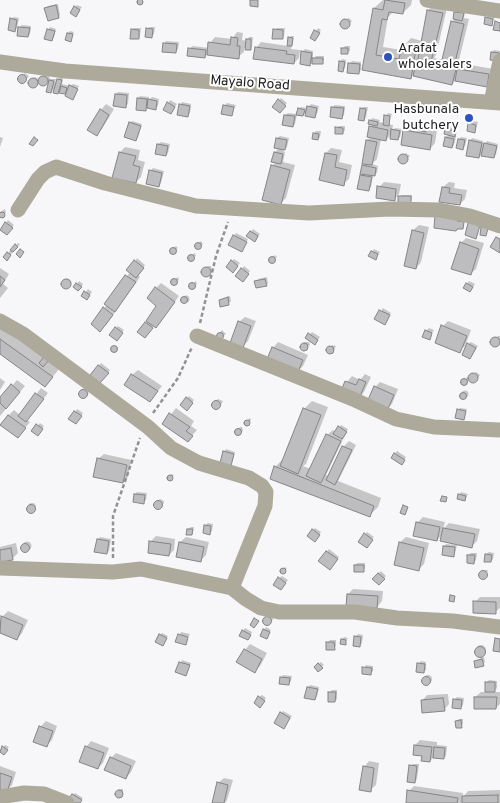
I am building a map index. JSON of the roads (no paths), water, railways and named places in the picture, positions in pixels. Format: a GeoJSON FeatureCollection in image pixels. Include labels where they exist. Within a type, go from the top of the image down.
{"type":"FeatureCollection","features":[{"type":"Feature","properties":{"kind":"street"},"geometry":{"type":"LineString","coordinates":[[427,0],[500,11]]}},
{"type":"Feature","properties":{"kind":"street"},"geometry":{"type":"LineString","coordinates":[[495,103],[500,61]]}},
{"type":"Feature","properties":{"kind":"street","name":"Mayalo Road"},"geometry":{"type":"LineString","coordinates":[[0,62],[64,71],[495,103]]}},
{"type":"Feature","properties":{"kind":"street"},"geometry":{"type":"LineString","coordinates":[[18,210],[38,179],[56,167],[196,206],[309,213],[390,209],[439,210],[470,216],[500,226]]}},
{"type":"Feature","properties":{"kind":"street"},"geometry":{"type":"LineString","coordinates":[[0,321],[23,334],[145,425],[171,448],[199,463],[249,478],[262,486],[266,492],[265,506],[232,588]]}},
{"type":"Feature","properties":{"kind":"street"},"geometry":{"type":"LineString","coordinates":[[197,336],[353,399],[396,419],[434,427],[500,430]]}},
{"type":"Feature","properties":{"kind":"street"},"geometry":{"type":"LineString","coordinates":[[0,568],[113,572],[141,569],[232,588],[261,608],[279,612],[355,612],[397,618],[500,626]]}},
{"type":"Feature","properties":{"kind":"street"},"geometry":{"type":"LineString","coordinates":[[0,797],[24,793],[44,794],[67,803]]}},
{"type":"Feature","properties":{"kind":"place","name":"Arafat wholesalers"},"geometry":{"type":"Point","coordinates":[388,57]}},
{"type":"Feature","properties":{"kind":"place","name":"Hasbunala butchery"},"geometry":{"type":"Point","coordinates":[469,118]}}]}
